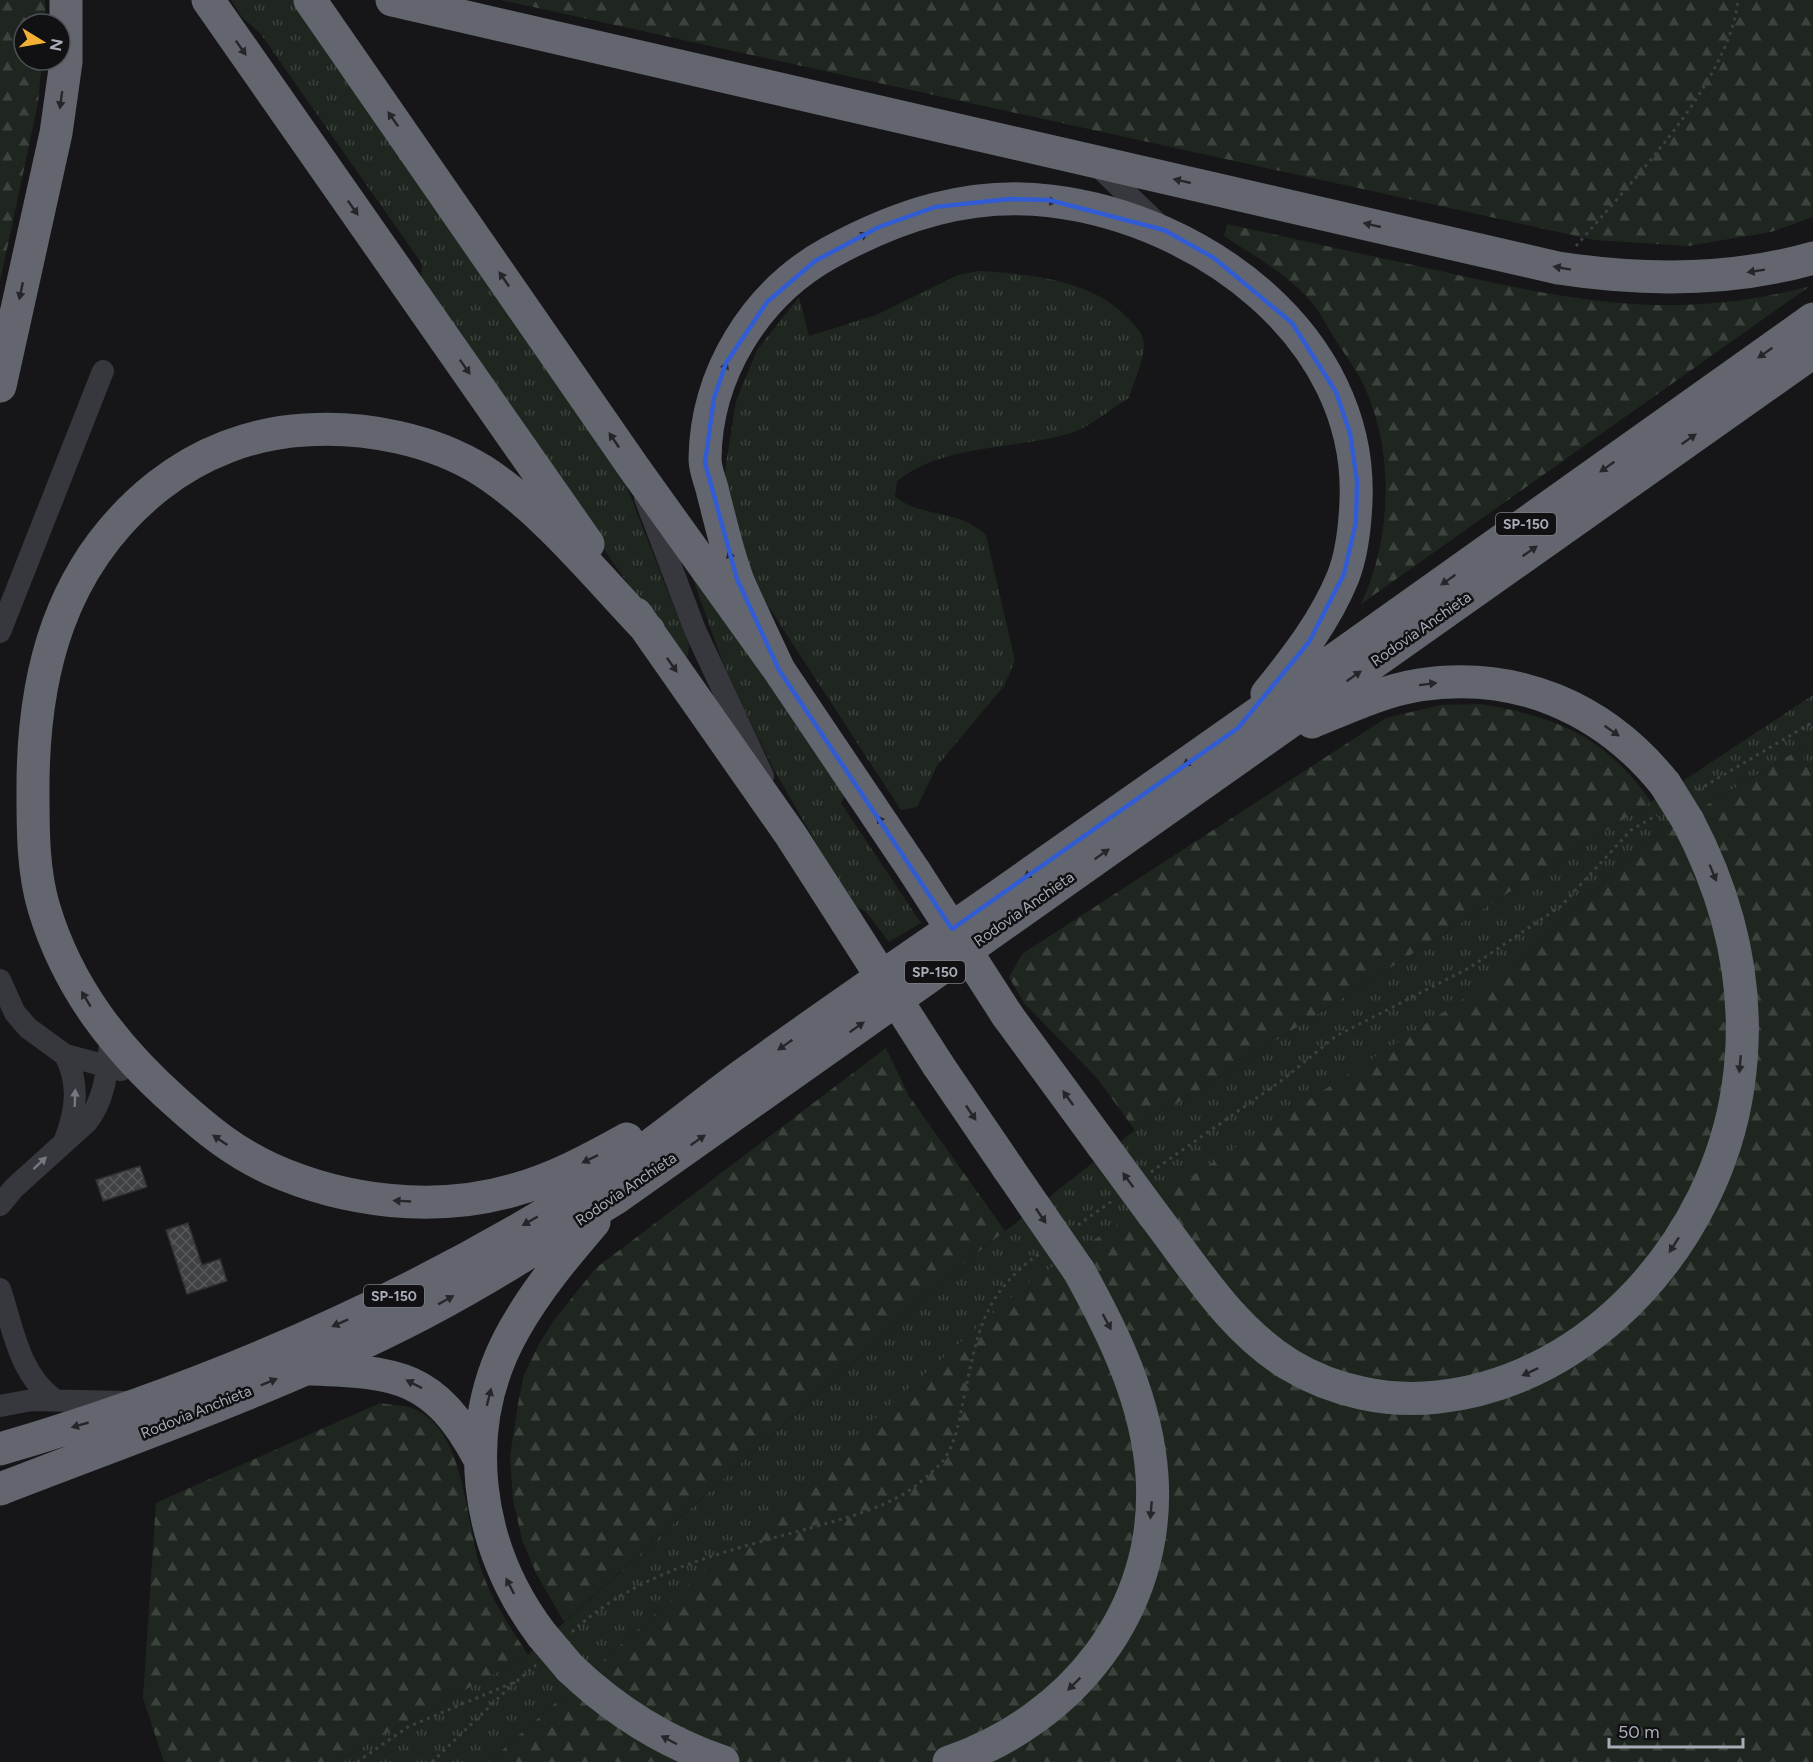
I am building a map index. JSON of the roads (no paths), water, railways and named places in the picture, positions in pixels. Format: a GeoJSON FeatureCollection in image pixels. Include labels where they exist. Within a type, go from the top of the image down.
{"type":"FeatureCollection","features":[{"type":"Feature","properties":{"kind":"highway"},"geometry":{"type":"LineString","coordinates":[[0,386],[56,133],[66,62],[66,0]]}},
{"type":"Feature","properties":{"kind":"highway"},"geometry":{"type":"LineString","coordinates":[[208,0],[790,834],[938,1065],[1079,1271],[1111,1328],[1128,1371],[1146,1436],[1152,1475],[1148,1542],[1141,1572],[1117,1628],[1098,1659],[1079,1680],[1048,1710],[1013,1734],[949,1762]]}},
{"type":"Feature","properties":{"kind":"highway"},"geometry":{"type":"LineString","coordinates":[[309,0],[634,468],[779,670],[915,872],[1007,1015],[1219,1300],[1263,1345],[1291,1366],[1364,1394],[1425,1399],[1462,1395],[1530,1374],[1580,1344],[1613,1318],[1645,1286],[1689,1223],[1723,1152],[1738,1088],[1742,1038],[1742,994],[1737,957],[1719,886],[1688,820],[1665,784],[1623,739],[1577,709],[1515,687],[1450,681],[1394,691],[1246,737]]}},
{"type":"Feature","properties":{"kind":"highway"},"geometry":{"type":"LineString","coordinates":[[392,0],[1092,159],[1558,268],[1612,276],[1667,278],[1756,271],[1813,258]]}},
{"type":"Feature","properties":{"kind":"highway"},"geometry":{"type":"LineString","coordinates":[[779,670],[737,579],[705,463],[714,399],[726,363],[746,327],[767,302],[815,261],[879,227],[936,207],[1009,199],[1049,200],[1088,207],[1164,230],[1214,258],[1292,323],[1336,392],[1350,433],[1357,481],[1356,522],[1344,574],[1309,642],[1246,737]]}},
{"type":"Feature","properties":{"kind":"highway","name":"Rodovia Anchieta"},"geometry":{"type":"LineString","coordinates":[[0,1489],[302,1369],[400,1325],[491,1275],[616,1198],[1813,320]]}},
{"type":"Feature","properties":{"kind":"highway","name":"Rodovia Anchieta"},"geometry":{"type":"LineString","coordinates":[[0,1449],[96,1421],[251,1362],[352,1317],[437,1274],[601,1179],[751,1069],[1246,737],[1813,352]]}},
{"type":"Feature","properties":{"kind":"highway"},"geometry":{"type":"LineString","coordinates":[[649,631],[516,495],[481,469],[433,448],[366,431],[330,428],[291,430],[250,439],[204,455],[174,474],[141,500],[112,528],[89,559],[72,590],[57,630],[44,669],[36,711],[33,812],[35,858],[43,905],[56,940],[109,1052],[148,1078],[210,1133],[243,1156],[279,1172],[350,1194],[386,1200],[429,1202],[512,1191],[591,1159],[751,1069]]}},
{"type":"Feature","properties":{"kind":"highway"},"geometry":{"type":"LineString","coordinates":[[616,1198],[536,1294],[514,1330],[498,1365],[482,1423],[479,1458],[482,1499],[500,1564],[525,1612],[570,1668],[615,1707],[646,1728],[679,1746],[723,1762]]}},
{"type":"Feature","properties":{"kind":"highway"},"geometry":{"type":"LineString","coordinates":[[302,1369],[365,1371],[404,1379],[421,1387],[454,1418],[479,1458]]}},
{"type":"Feature","properties":{"kind":"lane"},"geometry":{"type":"LineString","coordinates":[[1092,159],[1164,230]]}},
{"type":"Feature","properties":{"kind":"lane"},"geometry":{"type":"LineString","coordinates":[[0,632],[103,371]]}},
{"type":"Feature","properties":{"kind":"lane"},"geometry":{"type":"LineString","coordinates":[[634,468],[695,630],[790,834]]}},
{"type":"Feature","properties":{"kind":"lane"},"geometry":{"type":"LineString","coordinates":[[2,992],[28,1028],[66,1056],[76,1091],[75,1110],[65,1140]]}},
{"type":"Feature","properties":{"kind":"lane"},"geometry":{"type":"LineString","coordinates":[[5,1195],[87,1122],[97,1110],[109,1052],[66,1056]]}},
{"type":"Feature","properties":{"kind":"lane"},"geometry":{"type":"LineString","coordinates":[[0,1289],[25,1367],[39,1387],[55,1400]]}},
{"type":"Feature","properties":{"kind":"lane"},"geometry":{"type":"LineString","coordinates":[[7,1405],[22,1388],[25,1367]]}},
{"type":"Feature","properties":{"kind":"lane"},"geometry":{"type":"LineString","coordinates":[[7,1405],[55,1400],[149,1401]]}}]}
